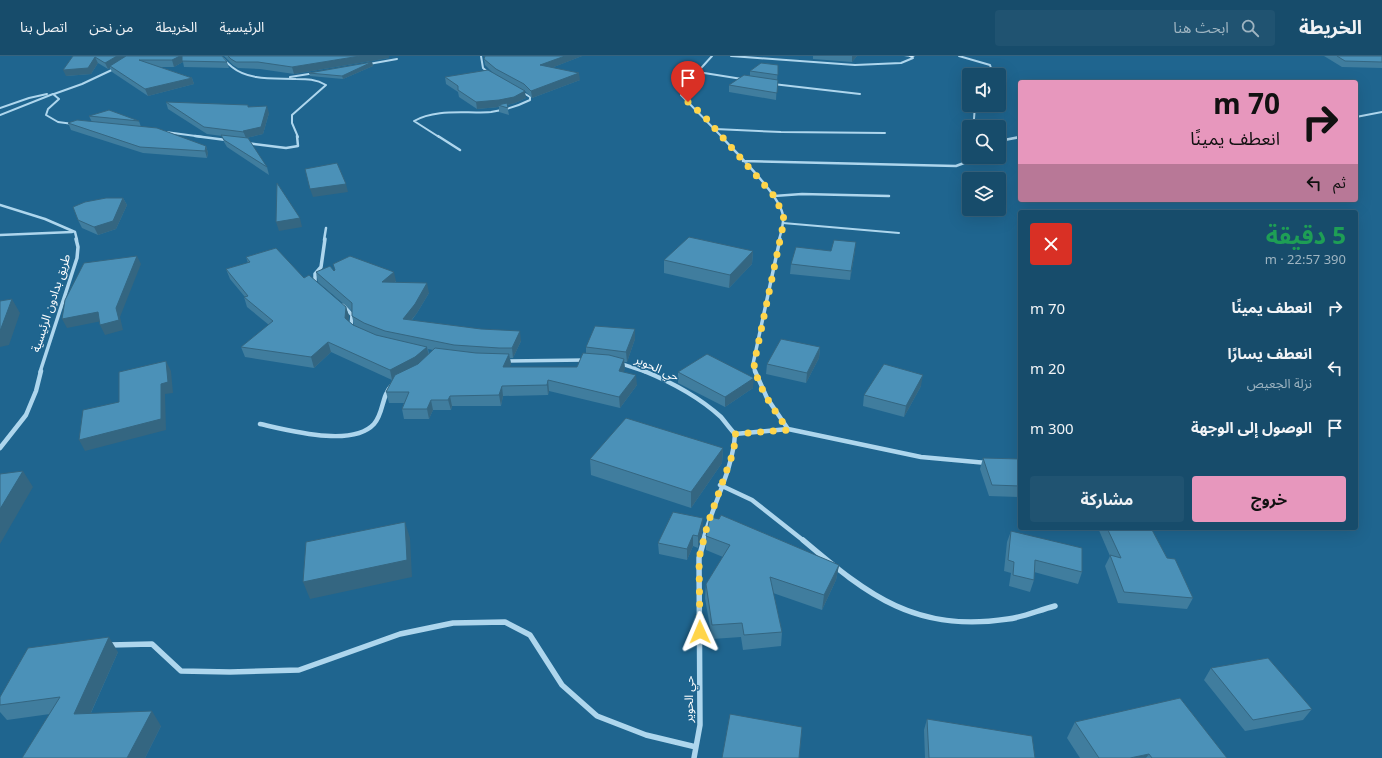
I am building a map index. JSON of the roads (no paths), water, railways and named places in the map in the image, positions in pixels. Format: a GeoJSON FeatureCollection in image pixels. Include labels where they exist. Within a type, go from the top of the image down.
{"type":"FeatureCollection","features":[{"type":"Feature","properties":{"kind":"main road"},"geometry":{"type":"LineString","coordinates":[[906,56],[912,56]]}},
{"type":"Feature","properties":{"kind":"street"},"geometry":{"type":"LineString","coordinates":[[221,56],[236,71],[242,74],[259,78],[317,80],[326,85],[292,115],[292,123],[298,135],[298,146],[291,149],[282,149],[267,145],[244,142]]}},
{"type":"Feature","properties":{"kind":"street"},"geometry":{"type":"LineString","coordinates":[[481,56],[483,68],[495,78]]}},
{"type":"Feature","properties":{"kind":"street"},"geometry":{"type":"LineString","coordinates":[[712,56],[684,87],[681,94],[715,129],[774,196],[783,214],[783,223],[754,364],[755,374],[764,396],[788,430]]}},
{"type":"Feature","properties":{"kind":"street"},"geometry":{"type":"LineString","coordinates":[[731,56],[849,65],[894,63],[910,60],[913,58],[912,56]]}},
{"type":"Feature","properties":{"kind":"street"},"geometry":{"type":"LineString","coordinates":[[959,56],[990,65],[991,68]]}},
{"type":"Feature","properties":{"kind":"street"},"geometry":{"type":"LineString","coordinates":[[364,65],[397,59]]}},
{"type":"Feature","properties":{"kind":"street"},"geometry":{"type":"LineString","coordinates":[[0,115],[103,75],[121,65]]}},
{"type":"Feature","properties":{"kind":"street"},"geometry":{"type":"LineString","coordinates":[[698,72],[746,80]]}},
{"type":"Feature","properties":{"kind":"street"},"geometry":{"type":"LineString","coordinates":[[280,78],[320,73]]}},
{"type":"Feature","properties":{"kind":"street"},"geometry":{"type":"LineString","coordinates":[[769,83],[860,94]]}},
{"type":"Feature","properties":{"kind":"street"},"geometry":{"type":"LineString","coordinates":[[460,150],[414,121],[420,118],[437,115],[496,111],[530,100],[530,97],[518,90]]}},
{"type":"Feature","properties":{"kind":"street"},"geometry":{"type":"LineString","coordinates":[[0,108],[29,98],[53,94],[59,99],[48,109],[46,115],[58,122],[79,124]]}},
{"type":"Feature","properties":{"kind":"street"},"geometry":{"type":"LineString","coordinates":[[1358,116],[1382,112]]}},
{"type":"Feature","properties":{"kind":"street"},"geometry":{"type":"LineString","coordinates":[[715,129],[781,132],[885,133]]}},
{"type":"Feature","properties":{"kind":"street"},"geometry":{"type":"LineString","coordinates":[[164,132],[229,140]]}},
{"type":"Feature","properties":{"kind":"street"},"geometry":{"type":"LineString","coordinates":[[1006,140],[1018,138]]}},
{"type":"Feature","properties":{"kind":"street"},"geometry":{"type":"LineString","coordinates":[[743,161],[956,166],[962,164]]}},
{"type":"Feature","properties":{"kind":"street"},"geometry":{"type":"LineString","coordinates":[[774,196],[802,194],[889,196]]}},
{"type":"Feature","properties":{"kind":"street"},"geometry":{"type":"LineString","coordinates":[[0,205],[45,219],[75,232]]}},
{"type":"Feature","properties":{"kind":"street"},"geometry":{"type":"LineString","coordinates":[[317,286],[314,282],[315,274],[320,266],[326,228]]}},
{"type":"Feature","properties":{"kind":"street"},"geometry":{"type":"LineString","coordinates":[[0,235],[75,232]]}},
{"type":"Feature","properties":{"kind":"street","name":"طريق بدادون الرئيسية"},"geometry":{"type":"LineString","coordinates":[[0,448],[26,415],[36,391],[43,361],[78,258],[78,247],[75,232]]}},
{"type":"Feature","properties":{"kind":"street"},"geometry":{"type":"LineString","coordinates":[[338,302],[352,315],[351,327],[355,331]]}},
{"type":"Feature","properties":{"kind":"street"},"geometry":{"type":"LineString","coordinates":[[500,362],[564,359],[593,360]]}},
{"type":"Feature","properties":{"kind":"street","name":"حي الحوير"},"geometry":{"type":"LineString","coordinates":[[611,362],[647,372],[681,390],[718,415],[735,434],[734,450],[708,523],[699,558],[700,725],[694,758]]}},
{"type":"Feature","properties":{"kind":"street"},"geometry":{"type":"LineString","coordinates":[[260,424],[298,432],[324,434],[345,435],[364,432],[374,424],[386,390],[394,383]]}},
{"type":"Feature","properties":{"kind":"street"},"geometry":{"type":"LineString","coordinates":[[735,434],[788,430],[921,457],[993,463]]}},
{"type":"Feature","properties":{"kind":"street"},"geometry":{"type":"LineString","coordinates":[[720,486],[734,489],[749,499],[784,525],[851,580],[878,599],[900,608],[928,617],[969,621],[1009,618],[1055,606]]}},
{"type":"Feature","properties":{"kind":"street"},"geometry":{"type":"LineString","coordinates":[[104,646],[152,644],[181,671],[230,672],[299,670],[400,634],[453,623],[505,622],[530,635],[562,686],[597,716],[646,735],[696,747]]}},
{"type":"Feature","properties":{"kind":"lane"},"geometry":{"type":"LineString","coordinates":[[783,223],[899,233]]}}]}
